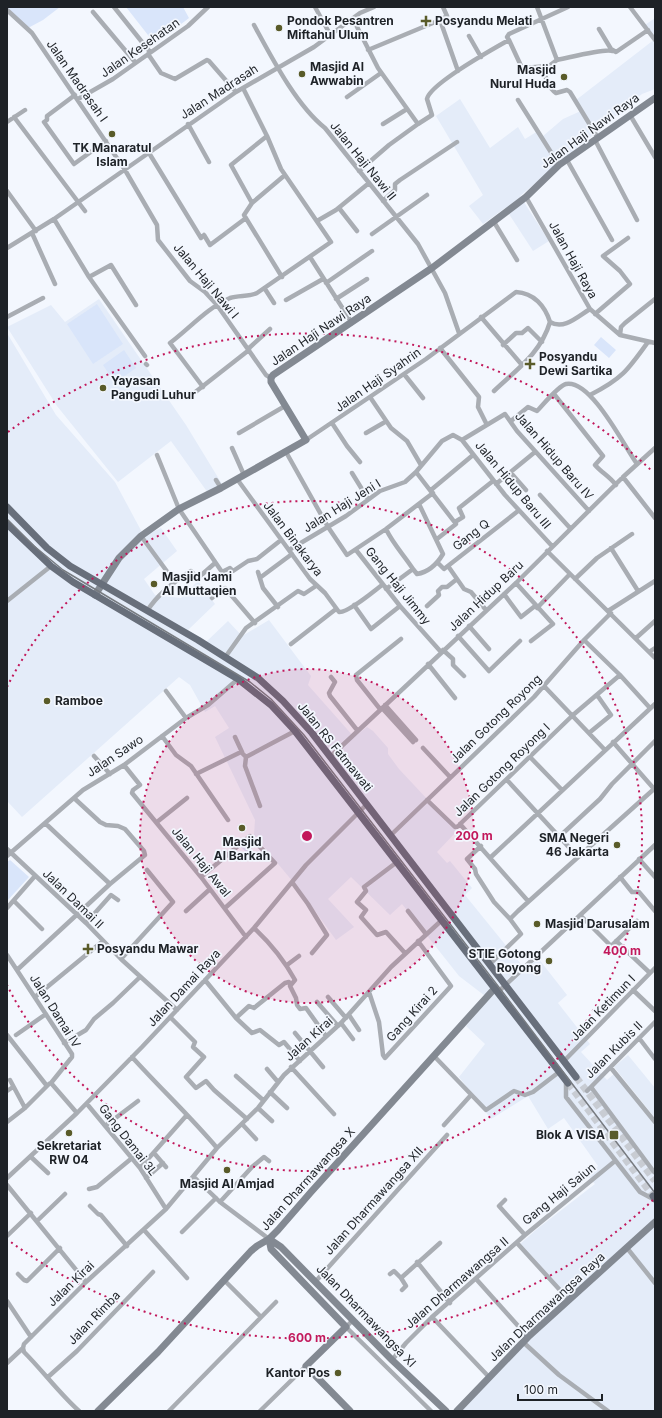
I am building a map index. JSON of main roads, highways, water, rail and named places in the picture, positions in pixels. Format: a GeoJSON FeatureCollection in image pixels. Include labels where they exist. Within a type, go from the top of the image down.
{"type":"FeatureCollection","features":[{"type":"Feature","properties":{"kind":"main road","name":"Jalan RS Fatmawati"},"geometry":{"type":"LineString","coordinates":[[7,507],[58,558],[100,585],[226,656],[271,689],[303,722],[576,1077]]}},
{"type":"Feature","properties":{"kind":"main road","name":"Jalan RS Fatmawati"},"geometry":{"type":"LineString","coordinates":[[7,524],[51,566],[95,596],[238,679],[271,705],[295,731],[359,812],[567,1082]]}},
{"type":"Feature","properties":{"kind":"tunnel"},"geometry":{"type":"LineString","coordinates":[[576,1077],[655,1181]]}},
{"type":"Feature","properties":{"kind":"tunnel"},"geometry":{"type":"LineString","coordinates":[[568,1083],[653,1196]]}},
{"type":"Feature","properties":{"kind":"railway"},"geometry":{"type":"LineString","coordinates":[[7,519],[34,546],[63,570],[250,682],[271,699],[304,735],[498,986],[655,1193]]}},
{"type":"Feature","properties":{"kind":"place","name":"Posyandu Melati"},"geometry":{"type":"Point","coordinates":[426,21]}},
{"type":"Feature","properties":{"kind":"place","name":"Pondok Pesantren Miftahul Ulum"},"geometry":{"type":"Point","coordinates":[279,28]}},
{"type":"Feature","properties":{"kind":"place","name":"Masjid Al Awwabin"},"geometry":{"type":"Point","coordinates":[302,74]}},
{"type":"Feature","properties":{"kind":"place","name":"Masjid Nurul Huda"},"geometry":{"type":"Point","coordinates":[564,77]}},
{"type":"Feature","properties":{"kind":"place","name":"TK Manaratul Islam"},"geometry":{"type":"Point","coordinates":[112,134]}},
{"type":"Feature","properties":{"kind":"place","name":"Posyandu Dewi Sartika"},"geometry":{"type":"Point","coordinates":[530,364]}},
{"type":"Feature","properties":{"kind":"place","name":"Yayasan Pangudi Luhur"},"geometry":{"type":"Point","coordinates":[103,388]}},
{"type":"Feature","properties":{"kind":"place","name":"Masjid Jami Al Muttaqien"},"geometry":{"type":"Point","coordinates":[154,584]}},
{"type":"Feature","properties":{"kind":"place","name":"Ramboe"},"geometry":{"type":"Point","coordinates":[47,701]}},
{"type":"Feature","properties":{"kind":"place","name":"Masjid Al Barkah"},"geometry":{"type":"Point","coordinates":[242,828]}},
{"type":"Feature","properties":{"kind":"place","name":"SMA Negeri 46 Jakarta"},"geometry":{"type":"Point","coordinates":[617,845]}},
{"type":"Feature","properties":{"kind":"place","name":"Masjid Darusalam"},"geometry":{"type":"Point","coordinates":[537,924]}},
{"type":"Feature","properties":{"kind":"place","name":"Posyandu Mawar"},"geometry":{"type":"Point","coordinates":[88,949]}},
{"type":"Feature","properties":{"kind":"place","name":"STIE Gotong Royong"},"geometry":{"type":"Point","coordinates":[549,961]}},
{"type":"Feature","properties":{"kind":"place","name":"Sekretariat RW 04"},"geometry":{"type":"Point","coordinates":[69,1133]}},
{"type":"Feature","properties":{"kind":"place","name":"Blok A VISA"},"geometry":{"type":"Point","coordinates":[614,1135]}},
{"type":"Feature","properties":{"kind":"place","name":"Masjid Al Amjad"},"geometry":{"type":"Point","coordinates":[227,1170]}},
{"type":"Feature","properties":{"kind":"place","name":"Kantor Pos"},"geometry":{"type":"Point","coordinates":[338,1373]}}]}
